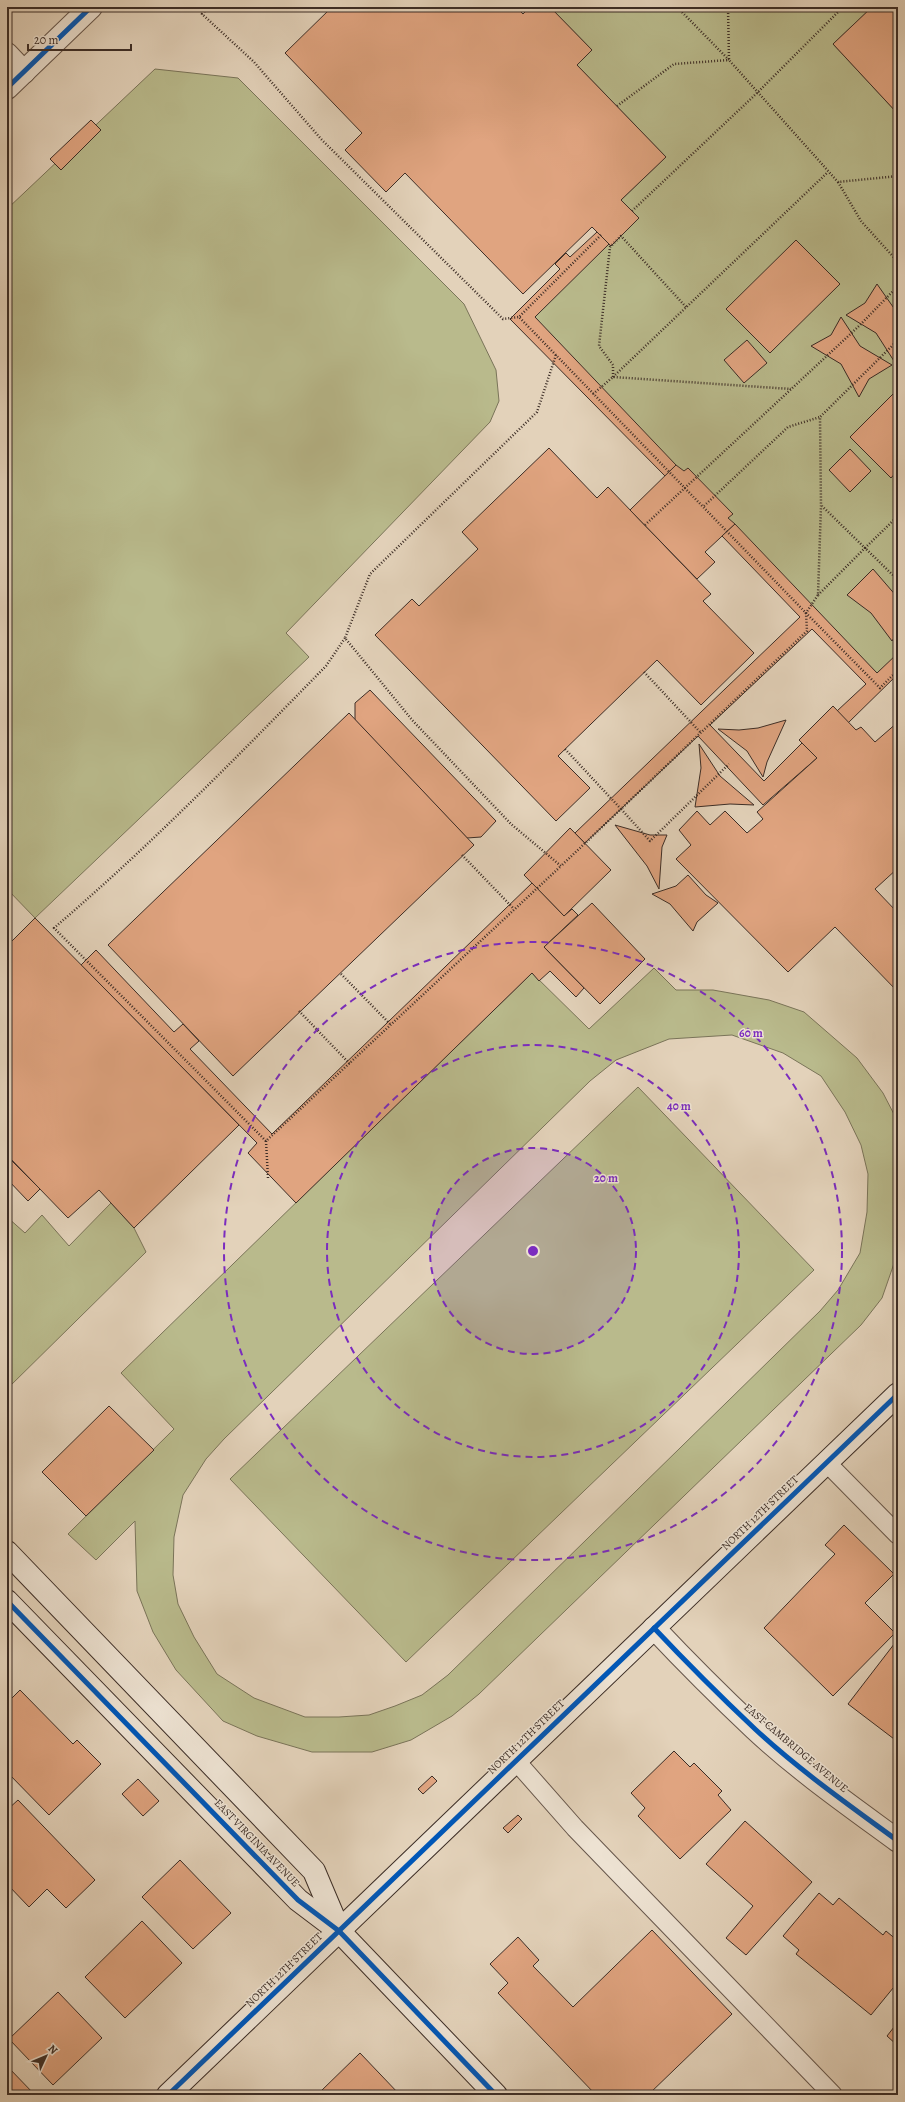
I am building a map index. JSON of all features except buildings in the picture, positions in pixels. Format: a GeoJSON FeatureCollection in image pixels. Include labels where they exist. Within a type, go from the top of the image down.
{"type":"FeatureCollection","features":[{"type":"Feature","properties":{"kind":"street"},"geometry":{"type":"LineString","coordinates":[[7,88],[91,7]]}},
{"type":"Feature","properties":{"kind":"street"},"geometry":{"type":"LineString","coordinates":[[7,54],[24,72]]}},
{"type":"Feature","properties":{"kind":"street","name":"NORTH 12TH STREET"},"geometry":{"type":"LineString","coordinates":[[168,2095],[898,1394]]}},
{"type":"Feature","properties":{"kind":"street","name":"EAST VIRGINIA AVENUE"},"geometry":{"type":"LineString","coordinates":[[7,1552],[314,1871],[339,1932]]}},
{"type":"Feature","properties":{"kind":"street","name":"EAST VIRGINIA AVENUE"},"geometry":{"type":"LineString","coordinates":[[7,1601],[298,1900],[339,1932],[496,2095]]}},
{"type":"Feature","properties":{"kind":"street","name":"EAST CAMBRIDGE AVENUE"},"geometry":{"type":"LineString","coordinates":[[654,1628],[696,1672],[755,1729],[820,1783],[898,1841]]}},
{"type":"Feature","properties":{"kind":"lane"},"geometry":{"type":"LineString","coordinates":[[827,1462],[898,1535]]}},
{"type":"Feature","properties":{"kind":"lane"},"geometry":{"type":"LineString","coordinates":[[516,1761],[575,1828],[833,2095]]}},
{"type":"Feature","properties":{"kind":"path"},"geometry":{"type":"LineString","coordinates":[[209,7],[202,14],[254,62],[321,139],[503,320],[519,317],[601,236]]}},
{"type":"Feature","properties":{"kind":"path"},"geometry":{"type":"LineString","coordinates":[[677,7],[729,60],[838,182],[862,222],[898,262]]}},
{"type":"Feature","properties":{"kind":"path"},"geometry":{"type":"LineString","coordinates":[[728,7],[729,60]]}},
{"type":"Feature","properties":{"kind":"path"},"geometry":{"type":"LineString","coordinates":[[632,211],[757,93],[844,7]]}},
{"type":"Feature","properties":{"kind":"path"},"geometry":{"type":"LineString","coordinates":[[617,106],[674,64],[729,60]]}},
{"type":"Feature","properties":{"kind":"path"},"geometry":{"type":"LineString","coordinates":[[593,394],[613,377],[828,172]]}},
{"type":"Feature","properties":{"kind":"path"},"geometry":{"type":"LineString","coordinates":[[838,182],[898,176]]}},
{"type":"Feature","properties":{"kind":"path"},"geometry":{"type":"LineString","coordinates":[[613,377],[613,365],[599,346],[610,246],[621,236],[686,307]]}},
{"type":"Feature","properties":{"kind":"path"},"geometry":{"type":"LineString","coordinates":[[645,525],[859,326],[898,286]]}},
{"type":"Feature","properties":{"kind":"path"},"geometry":{"type":"LineString","coordinates":[[519,317],[880,688],[898,670]]}},
{"type":"Feature","properties":{"kind":"path"},"geometry":{"type":"LineString","coordinates":[[704,506],[788,427],[820,417],[898,340]]}},
{"type":"Feature","properties":{"kind":"path"},"geometry":{"type":"LineString","coordinates":[[268,1178],[266,1141],[54,928],[102,887],[182,813],[326,666],[345,638],[370,574],[537,412],[556,355]]}},
{"type":"Feature","properties":{"kind":"path"},"geometry":{"type":"LineString","coordinates":[[613,377],[791,389]]}},
{"type":"Feature","properties":{"kind":"path"},"geometry":{"type":"LineString","coordinates":[[818,596],[821,506],[820,417]]}},
{"type":"Feature","properties":{"kind":"path"},"geometry":{"type":"LineString","coordinates":[[821,506],[898,580]]}},
{"type":"Feature","properties":{"kind":"path"},"geometry":{"type":"LineString","coordinates":[[266,1141],[561,866],[808,631],[806,613],[818,596],[898,516]]}},
{"type":"Feature","properties":{"kind":"path"},"geometry":{"type":"LineString","coordinates":[[345,638],[413,721],[512,824],[561,866]]}},
{"type":"Feature","properties":{"kind":"path"},"geometry":{"type":"LineString","coordinates":[[644,672],[701,733]]}},
{"type":"Feature","properties":{"kind":"path"},"geometry":{"type":"LineString","coordinates":[[893,675],[898,680]]}},
{"type":"Feature","properties":{"kind":"path"},"geometry":{"type":"LineString","coordinates":[[565,749],[650,841],[729,764]]}},
{"type":"Feature","properties":{"kind":"path"},"geometry":{"type":"LineString","coordinates":[[462,855],[514,909]]}},
{"type":"Feature","properties":{"kind":"path"},"geometry":{"type":"LineString","coordinates":[[340,974],[391,1025]]}},
{"type":"Feature","properties":{"kind":"path"},"geometry":{"type":"LineString","coordinates":[[299,1011],[350,1064]]}},
{"type":"Feature","properties":{"kind":"green space"},"geometry":{"type":"Polygon","coordinates":[[[550,7],[872,7],[833,44],[898,114],[898,674],[880,688],[522,321],[601,235],[611,246],[639,218],[621,200],[666,157],[577,65],[592,50],[550,7]]]}},
{"type":"Feature","properties":{"kind":"green space"},"geometry":{"type":"Polygon","coordinates":[[[155,69],[238,78],[464,304],[496,370],[499,401],[490,422],[286,633],[309,657],[35,918],[7,889],[7,209],[155,69]]]}},
{"type":"Feature","properties":{"kind":"green space"},"geometry":{"type":"Polygon","coordinates":[[[654,968],[676,990],[713,990],[769,1000],[804,1012],[857,1058],[883,1093],[898,1122],[898,1252],[882,1298],[861,1325],[479,1694],[452,1716],[411,1740],[372,1752],[312,1752],[257,1736],[223,1721],[176,1670],[153,1632],[137,1591],[135,1521],[96,1560],[68,1534],[174,1429],[121,1373],[532,973],[589,1029],[654,968]],[[732,1035],[669,1039],[616,1060],[590,1081],[224,1439],[206,1459],[183,1495],[174,1537],[173,1575],[178,1604],[194,1637],[217,1674],[254,1698],[305,1717],[369,1715],[422,1695],[448,1675],[820,1311],[838,1290],[860,1253],[867,1212],[868,1174],[861,1145],[845,1112],[821,1076],[783,1053],[732,1035]]]}},
{"type":"Feature","properties":{"kind":"green space"},"geometry":{"type":"Polygon","coordinates":[[[638,1087],[814,1270],[406,1662],[230,1479],[638,1087]]]}},
{"type":"Feature","properties":{"kind":"green space"},"geometry":{"type":"Polygon","coordinates":[[[111,1203],[134,1228],[146,1252],[7,1389],[7,1217],[25,1233],[42,1215],[69,1246],[111,1203]]]}},
{"type":"Feature","properties":{"kind":"cycle path"},"geometry":{"type":"LineString","coordinates":[[7,88],[91,7]]}},
{"type":"Feature","properties":{"kind":"cycle path"},"geometry":{"type":"LineString","coordinates":[[168,2095],[898,1394]]}},
{"type":"Feature","properties":{"kind":"cycle path"},"geometry":{"type":"LineString","coordinates":[[7,1601],[298,1900],[339,1931],[496,2095]]}},
{"type":"Feature","properties":{"kind":"cycle path"},"geometry":{"type":"LineString","coordinates":[[654,1628],[716,1692],[789,1759],[898,1841]]}}]}
